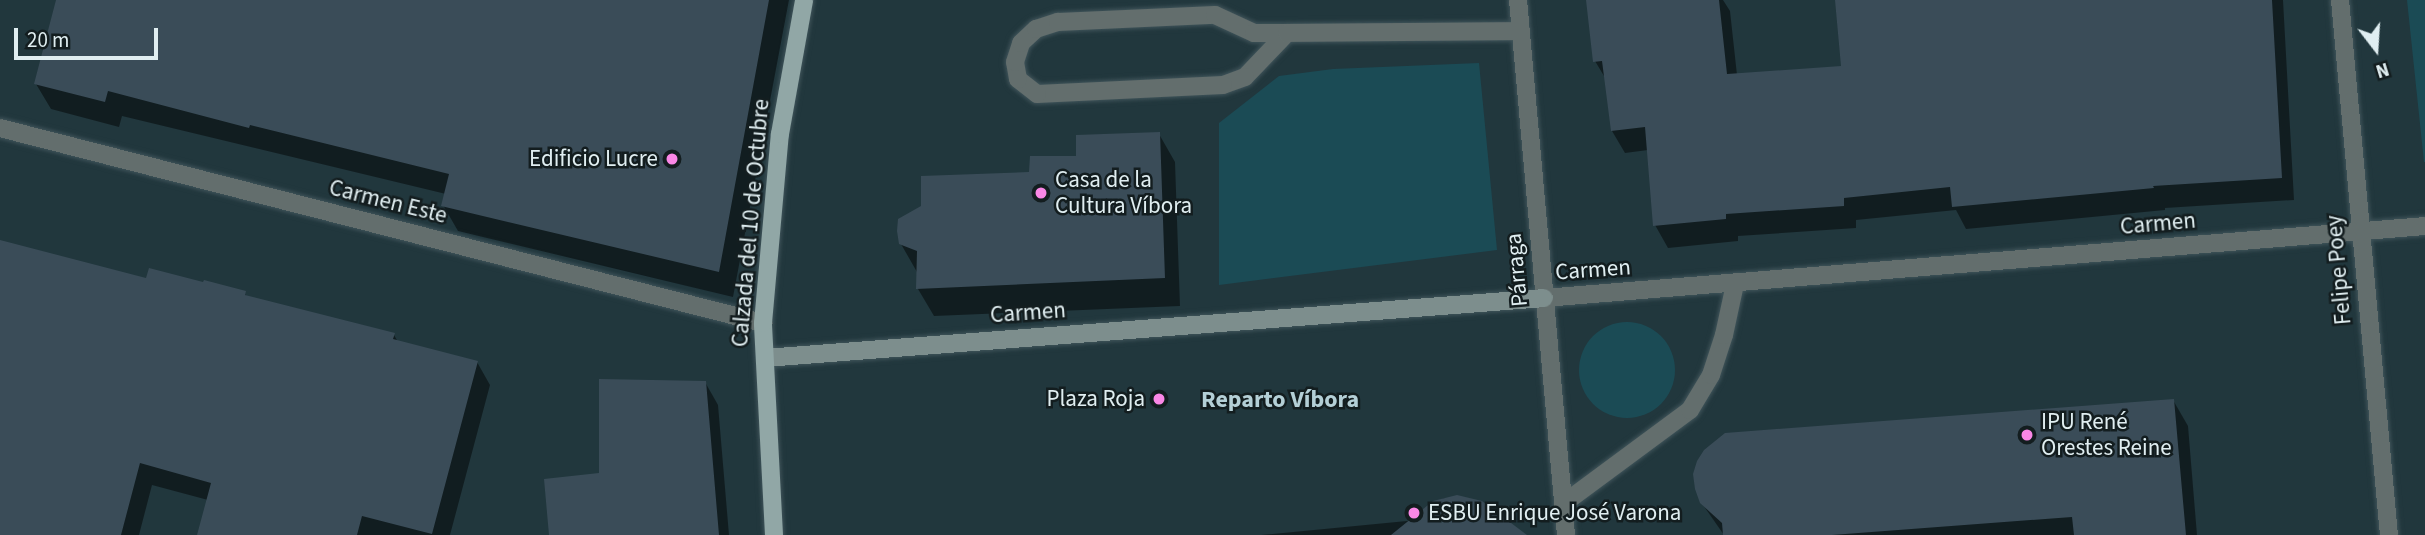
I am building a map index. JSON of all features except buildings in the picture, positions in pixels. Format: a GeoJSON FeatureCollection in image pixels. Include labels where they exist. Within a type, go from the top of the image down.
{"type":"FeatureCollection","features":[{"type":"Feature","properties":{"kind":"main road","name":"Calzada del 10 de Octubre"},"geometry":{"type":"LineString","coordinates":[[774,535],[763,323],[780,134],[803,0]]}},
{"type":"Feature","properties":{"kind":"street","name":"Párraga"},"geometry":{"type":"LineString","coordinates":[[1518,0],[1566,535]]}},
{"type":"Feature","properties":{"kind":"street","name":"Felipe Poey"},"geometry":{"type":"LineString","coordinates":[[2340,0],[2389,535]]}},
{"type":"Feature","properties":{"kind":"street"},"geometry":{"type":"LineString","coordinates":[[1287,33],[1245,77],[1223,85],[1037,94],[1018,79],[1015,62],[1021,43],[1028,36],[1036,29],[1058,22],[1215,15],[1254,33],[1521,31]]}},
{"type":"Feature","properties":{"kind":"street","name":"Carmen Este"},"geometry":{"type":"LineString","coordinates":[[0,128],[763,323]]}},
{"type":"Feature","properties":{"kind":"street","name":"Carmen"},"geometry":{"type":"LineString","coordinates":[[765,358],[1735,284],[2425,226]]}},
{"type":"Feature","properties":{"kind":"street"},"geometry":{"type":"LineString","coordinates":[[1563,504],[1690,410],[1711,374],[1724,335],[1735,284]]}},
{"type":"Feature","properties":{"kind":"shaded area"},"geometry":{"type":"Polygon","coordinates":[[[2407,0],[2425,0],[2425,162],[2424,162],[2407,0]]]}},
{"type":"Feature","properties":{"kind":"shaded area"},"geometry":{"type":"Polygon","coordinates":[[[1479,63],[1497,250],[1219,285],[1219,123],[1279,76],[1333,69],[1479,63]]]}},
{"type":"Feature","properties":{"kind":"shaded area"},"geometry":{"type":"Polygon","coordinates":[[[1627,322],[1645,326],[1661,336],[1671,352],[1675,370],[1671,388],[1661,404],[1645,414],[1627,418],[1609,414],[1593,404],[1583,388],[1579,370],[1583,352],[1593,336],[1609,326],[1627,322]]]}},
{"type":"Feature","properties":{"kind":"place","name":"Edificio Lucre"},"geometry":{"type":"Point","coordinates":[672,159]}},
{"type":"Feature","properties":{"kind":"place","name":"Casa de la Cultura Víbora"},"geometry":{"type":"Point","coordinates":[1041,193]}},
{"type":"Feature","properties":{"kind":"place","name":"Plaza Roja"},"geometry":{"type":"Point","coordinates":[1159,399]}},
{"type":"Feature","properties":{"kind":"place","name":"IPU René Orestes Reine"},"geometry":{"type":"Point","coordinates":[2027,435]}},
{"type":"Feature","properties":{"kind":"place","name":"ESBU Enrique José Varona"},"geometry":{"type":"Point","coordinates":[1414,513]}},
{"type":"Feature","properties":{"kind":"district","name":"Reparto Víbora"},"geometry":{"type":"Point","coordinates":[1280,400]}}]}
